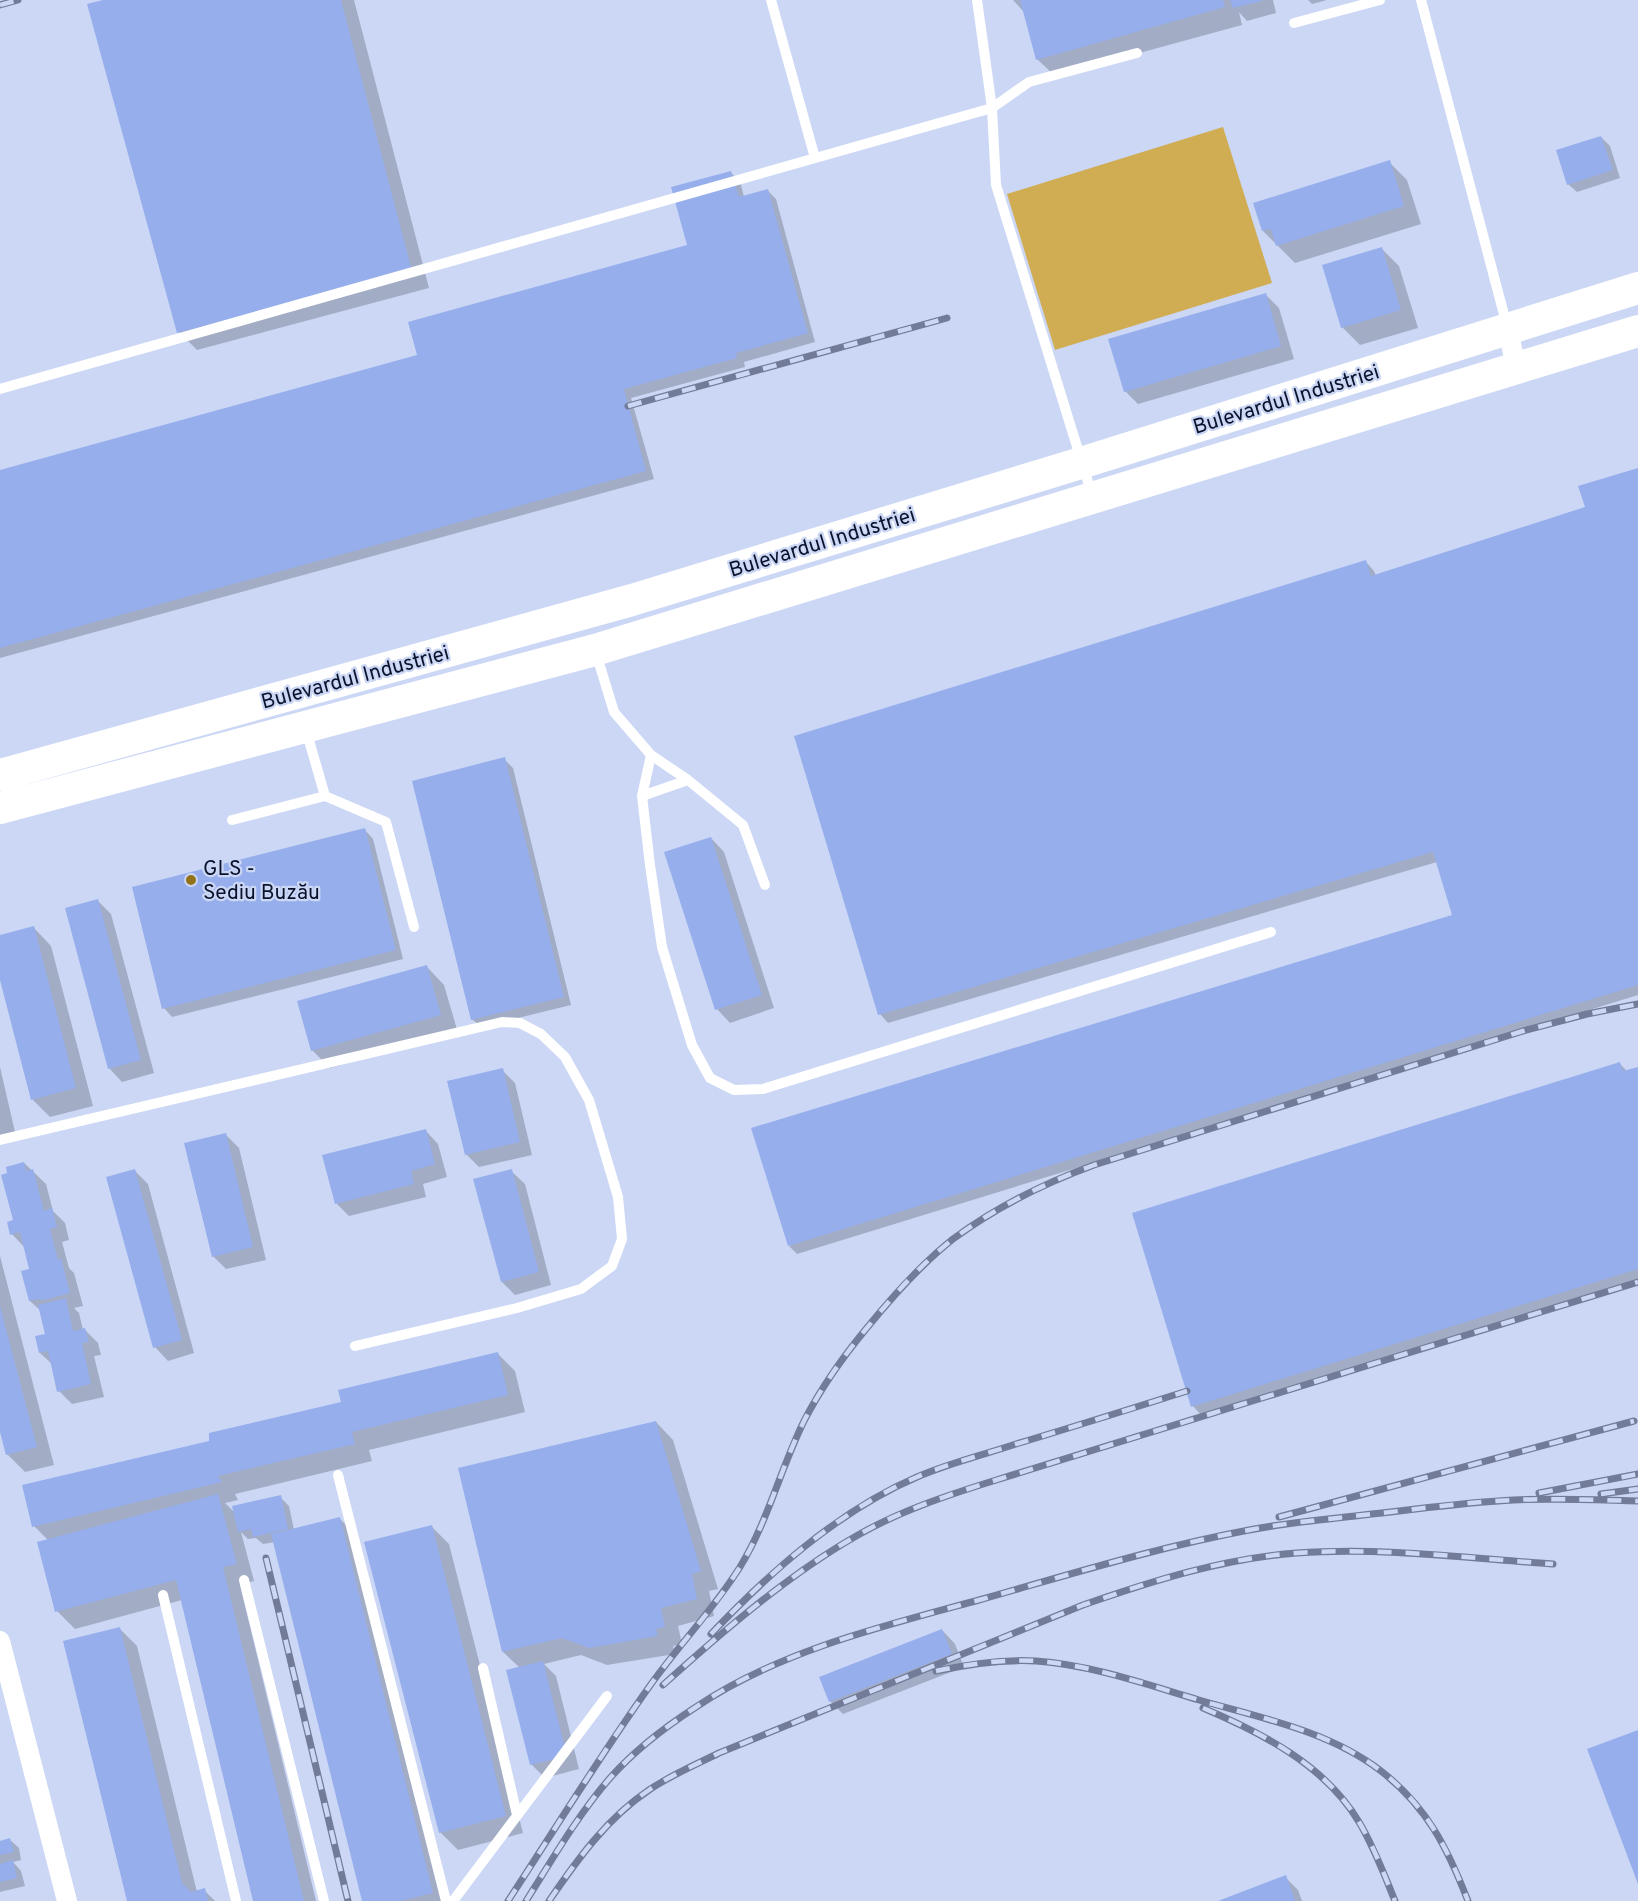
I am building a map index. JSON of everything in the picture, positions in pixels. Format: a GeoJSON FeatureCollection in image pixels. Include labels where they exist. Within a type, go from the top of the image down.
{"type":"FeatureCollection","features":[{"type":"Feature","properties":{"kind":"main road","name":"Bulevardul Industriei"},"geometry":{"type":"LineString","coordinates":[[0,775],[632,600],[1082,463],[1638,288]]}},
{"type":"Feature","properties":{"kind":"main road","name":"Bulevardul Industriei"},"geometry":{"type":"LineString","coordinates":[[0,808],[595,650],[1638,331]]}},
{"type":"Feature","properties":{"kind":"street"},"geometry":{"type":"LineString","coordinates":[[1508,329],[1516,368]]}},
{"type":"Feature","properties":{"kind":"street"},"geometry":{"type":"LineString","coordinates":[[0,1641],[67,1901]]}},
{"type":"Feature","properties":{"kind":"lane"},"geometry":{"type":"LineString","coordinates":[[771,0],[815,158]]}},
{"type":"Feature","properties":{"kind":"lane"},"geometry":{"type":"LineString","coordinates":[[977,0],[992,108],[996,185],[1093,498]]}},
{"type":"Feature","properties":{"kind":"lane"},"geometry":{"type":"LineString","coordinates":[[1294,23],[1380,0]]}},
{"type":"Feature","properties":{"kind":"lane"},"geometry":{"type":"LineString","coordinates":[[1421,0],[1508,329]]}},
{"type":"Feature","properties":{"kind":"lane"},"geometry":{"type":"LineString","coordinates":[[0,389],[992,108],[1029,82],[1137,53]]}},
{"type":"Feature","properties":{"kind":"lane"},"geometry":{"type":"LineString","coordinates":[[595,650],[614,712],[651,756],[688,780],[742,825],[765,885]]}},
{"type":"Feature","properties":{"kind":"lane"},"geometry":{"type":"LineString","coordinates":[[305,727],[325,796]]}},
{"type":"Feature","properties":{"kind":"lane"},"geometry":{"type":"LineString","coordinates":[[651,756],[642,796],[663,947],[692,1045],[710,1078],[734,1090],[763,1089],[1271,932]]}},
{"type":"Feature","properties":{"kind":"lane"},"geometry":{"type":"LineString","coordinates":[[642,796],[688,780]]}},
{"type":"Feature","properties":{"kind":"lane"},"geometry":{"type":"LineString","coordinates":[[232,820],[325,796],[386,822],[414,927]]}},
{"type":"Feature","properties":{"kind":"lane"},"geometry":{"type":"LineString","coordinates":[[0,1140],[502,1022],[520,1023],[541,1034],[565,1057],[589,1100],[618,1197],[622,1239],[612,1266],[581,1289],[517,1308],[355,1346]]}},
{"type":"Feature","properties":{"kind":"lane"},"geometry":{"type":"LineString","coordinates":[[338,1475],[446,1901]]}},
{"type":"Feature","properties":{"kind":"lane"},"geometry":{"type":"LineString","coordinates":[[244,1580],[324,1901]]}},
{"type":"Feature","properties":{"kind":"lane"},"geometry":{"type":"LineString","coordinates":[[163,1595],[236,1901]]}},
{"type":"Feature","properties":{"kind":"lane"},"geometry":{"type":"LineString","coordinates":[[483,1668],[517,1815]]}},
{"type":"Feature","properties":{"kind":"lane"},"geometry":{"type":"LineString","coordinates":[[453,1901],[607,1696]]}},
{"type":"Feature","properties":{"kind":"shaded area"},"geometry":{"type":"Polygon","coordinates":[[[1223,127],[1272,283],[1055,350],[1007,194],[1223,127]]]}},
{"type":"Feature","properties":{"kind":"building"},"geometry":{"type":"Polygon","coordinates":[[[103,0],[341,0],[412,271],[177,333],[87,4],[103,0]]]}},
{"type":"Feature","properties":{"kind":"building"},"geometry":{"type":"Polygon","coordinates":[[[1020,0],[1223,0],[1225,7],[1036,60],[1020,0]]]}},
{"type":"Feature","properties":{"kind":"building"},"geometry":{"type":"Polygon","coordinates":[[[1230,0],[1262,0],[1262,1],[1233,8],[1230,0]]]}},
{"type":"Feature","properties":{"kind":"building"},"geometry":{"type":"Polygon","coordinates":[[[1601,136],[1613,170],[1567,185],[1556,150],[1601,136]]]}},
{"type":"Feature","properties":{"kind":"building"},"geometry":{"type":"Polygon","coordinates":[[[1390,160],[1404,206],[1276,246],[1271,229],[1262,231],[1253,203],[1390,160]]]}},
{"type":"Feature","properties":{"kind":"building"},"geometry":{"type":"Polygon","coordinates":[[[731,171],[739,197],[768,189],[808,333],[736,353],[737,358],[624,389],[646,471],[0,648],[0,470],[417,355],[408,322],[687,245],[671,187],[731,171]]]}},
{"type":"Feature","properties":{"kind":"building"},"geometry":{"type":"Polygon","coordinates":[[[1382,247],[1401,310],[1341,328],[1322,265],[1382,247]]]}},
{"type":"Feature","properties":{"kind":"building"},"geometry":{"type":"Polygon","coordinates":[[[1266,293],[1281,346],[1124,392],[1108,339],[1266,293]]]}},
{"type":"Feature","properties":{"kind":"building"},"geometry":{"type":"Polygon","coordinates":[[[1638,468],[1638,985],[788,1246],[751,1128],[1452,915],[1433,852],[878,1015],[794,736],[1366,560],[1371,576],[1585,507],[1578,486],[1638,468]]]}},
{"type":"Feature","properties":{"kind":"building"},"geometry":{"type":"Polygon","coordinates":[[[505,757],[564,997],[471,1020],[412,781],[505,757]]]}},
{"type":"Feature","properties":{"kind":"building"},"geometry":{"type":"Polygon","coordinates":[[[365,828],[396,950],[162,1009],[132,887],[365,828]]]}},
{"type":"Feature","properties":{"kind":"building"},"geometry":{"type":"Polygon","coordinates":[[[711,837],[762,995],[715,1010],[664,852],[711,837]]]}},
{"type":"Feature","properties":{"kind":"building"},"geometry":{"type":"Polygon","coordinates":[[[98,899],[141,1060],[108,1069],[65,908],[98,899]]]}},
{"type":"Feature","properties":{"kind":"building"},"geometry":{"type":"Polygon","coordinates":[[[34,926],[76,1088],[31,1100],[0,980],[0,935],[34,926]]]}},
{"type":"Feature","properties":{"kind":"building"},"geometry":{"type":"Polygon","coordinates":[[[427,965],[441,1015],[311,1051],[297,1001],[427,965]]]}},
{"type":"Feature","properties":{"kind":"building"},"geometry":{"type":"Polygon","coordinates":[[[1620,1062],[1623,1071],[1638,1067],[1638,1269],[1191,1407],[1132,1213],[1620,1062]]]}},
{"type":"Feature","properties":{"kind":"building"},"geometry":{"type":"Polygon","coordinates":[[[503,1068],[520,1142],[465,1155],[447,1081],[503,1068]]]}},
{"type":"Feature","properties":{"kind":"building"},"geometry":{"type":"Polygon","coordinates":[[[426,1129],[435,1164],[411,1171],[414,1184],[335,1204],[322,1155],[426,1129]]]}},
{"type":"Feature","properties":{"kind":"building"},"geometry":{"type":"Polygon","coordinates":[[[226,1133],[253,1247],[212,1257],[184,1143],[226,1133]]]}},
{"type":"Feature","properties":{"kind":"building"},"geometry":{"type":"Polygon","coordinates":[[[24,1162],[26,1171],[33,1169],[44,1211],[52,1208],[57,1227],[50,1229],[58,1260],[61,1258],[70,1293],[44,1300],[29,1301],[21,1271],[29,1269],[20,1232],[10,1235],[7,1222],[13,1220],[1,1175],[7,1173],[6,1167],[24,1162]]]}},
{"type":"Feature","properties":{"kind":"building"},"geometry":{"type":"Polygon","coordinates":[[[135,1169],[182,1340],[153,1348],[106,1177],[135,1169]]]}},
{"type":"Feature","properties":{"kind":"building"},"geometry":{"type":"Polygon","coordinates":[[[512,1169],[539,1272],[501,1282],[473,1179],[512,1169]]]}},
{"type":"Feature","properties":{"kind":"building"},"geometry":{"type":"Polygon","coordinates":[[[66,1298],[73,1331],[85,1328],[89,1342],[82,1343],[91,1384],[57,1392],[48,1351],[39,1353],[35,1336],[45,1334],[38,1305],[66,1298]]]}},
{"type":"Feature","properties":{"kind":"building"},"geometry":{"type":"Polygon","coordinates":[[[0,1306],[37,1447],[6,1455],[0,1432],[0,1306]]]}},
{"type":"Feature","properties":{"kind":"building"},"geometry":{"type":"Polygon","coordinates":[[[498,1352],[508,1395],[352,1432],[355,1444],[218,1476],[222,1482],[32,1527],[22,1485],[209,1441],[209,1433],[341,1402],[338,1390],[498,1352]]]}},
{"type":"Feature","properties":{"kind":"building"},"geometry":{"type":"Polygon","coordinates":[[[656,1421],[701,1571],[692,1574],[697,1599],[661,1608],[665,1627],[656,1629],[658,1636],[589,1648],[562,1638],[502,1652],[458,1468],[656,1421]]]}},
{"type":"Feature","properties":{"kind":"building"},"geometry":{"type":"Polygon","coordinates":[[[218,1494],[237,1564],[223,1567],[304,1901],[253,1901],[176,1580],[55,1612],[37,1542],[218,1494]]]}},
{"type":"Feature","properties":{"kind":"building"},"geometry":{"type":"Polygon","coordinates":[[[281,1495],[288,1529],[253,1537],[251,1529],[238,1532],[232,1506],[281,1495]]]}},
{"type":"Feature","properties":{"kind":"building"},"geometry":{"type":"Polygon","coordinates":[[[340,1517],[433,1893],[400,1901],[362,1901],[271,1534],[340,1517]]]}},
{"type":"Feature","properties":{"kind":"building"},"geometry":{"type":"Polygon","coordinates":[[[432,1525],[506,1816],[439,1833],[364,1542],[432,1525]]]}},
{"type":"Feature","properties":{"kind":"building"},"geometry":{"type":"Polygon","coordinates":[[[120,1627],[182,1883],[191,1892],[205,1888],[208,1901],[127,1901],[63,1641],[120,1627]]]}},
{"type":"Feature","properties":{"kind":"building"},"geometry":{"type":"Polygon","coordinates":[[[942,1629],[952,1654],[829,1702],[819,1677],[942,1629]]]}},
{"type":"Feature","properties":{"kind":"building"},"geometry":{"type":"Polygon","coordinates":[[[543,1661],[567,1756],[530,1765],[506,1670],[543,1661]]]}},
{"type":"Feature","properties":{"kind":"building"},"geometry":{"type":"Polygon","coordinates":[[[1638,1730],[1638,1884],[1587,1749],[1638,1730]]]}},
{"type":"Feature","properties":{"kind":"building"},"geometry":{"type":"Polygon","coordinates":[[[10,1838],[14,1852],[0,1855],[0,1841],[10,1838]]]}},
{"type":"Feature","properties":{"kind":"building"},"geometry":{"type":"Polygon","coordinates":[[[13,1860],[17,1878],[0,1882],[0,1864],[13,1860]]]}},
{"type":"Feature","properties":{"kind":"building"},"geometry":{"type":"Polygon","coordinates":[[[1286,1875],[1295,1901],[1218,1901],[1286,1875]]]}},
{"type":"Feature","properties":{"kind":"railway"},"geometry":{"type":"LineString","coordinates":[[0,5],[18,0]]}},
{"type":"Feature","properties":{"kind":"railway"},"geometry":{"type":"LineString","coordinates":[[628,406],[947,318]]}},
{"type":"Feature","properties":{"kind":"railway"},"geometry":{"type":"LineString","coordinates":[[508,1901],[631,1713],[740,1567],[766,1514],[804,1421],[832,1374],[896,1293],[953,1239],[986,1216],[1021,1197],[1094,1165],[1523,1031],[1587,1014],[1638,1004]]}},
{"type":"Feature","properties":{"kind":"railway"},"geometry":{"type":"LineString","coordinates":[[663,1685],[732,1625],[807,1567],[874,1526],[907,1511],[993,1481],[1638,1282]]}},
{"type":"Feature","properties":{"kind":"railway"},"geometry":{"type":"LineString","coordinates":[[711,1634],[806,1545],[860,1507],[888,1491],[954,1463],[1187,1391]]}},
{"type":"Feature","properties":{"kind":"railway"},"geometry":{"type":"LineString","coordinates":[[1279,1517],[1634,1421]]}},
{"type":"Feature","properties":{"kind":"railway"},"geometry":{"type":"LineString","coordinates":[[1539,1493],[1638,1474]]}},
{"type":"Feature","properties":{"kind":"railway"},"geometry":{"type":"LineString","coordinates":[[1601,1494],[1638,1489]]}},
{"type":"Feature","properties":{"kind":"railway"},"geometry":{"type":"LineString","coordinates":[[526,1901],[565,1838],[610,1778],[661,1731],[728,1687],[762,1670],[833,1642],[1113,1562],[1264,1527],[1496,1501],[1529,1499],[1638,1501]]}},
{"type":"Feature","properties":{"kind":"railway"},"geometry":{"type":"LineString","coordinates":[[549,1901],[582,1855],[606,1827],[634,1801],[674,1775],[719,1753],[1109,1596],[1215,1565],[1297,1553],[1393,1552],[1553,1564]]}},
{"type":"Feature","properties":{"kind":"railway"},"geometry":{"type":"LineString","coordinates":[[266,1558],[348,1901]]}},
{"type":"Feature","properties":{"kind":"railway"},"geometry":{"type":"LineString","coordinates":[[936,1671],[998,1661],[1057,1663],[1138,1682],[1294,1727],[1317,1736],[1361,1757],[1381,1771],[1411,1799],[1434,1829],[1468,1901]]}},
{"type":"Feature","properties":{"kind":"railway"},"geometry":{"type":"LineString","coordinates":[[1203,1708],[1269,1740],[1310,1767],[1329,1784],[1359,1822],[1395,1901]]}},
{"type":"Feature","properties":{"kind":"place","name":"GLS - Sediu Buzău"},"geometry":{"type":"Point","coordinates":[191,880]}}]}
